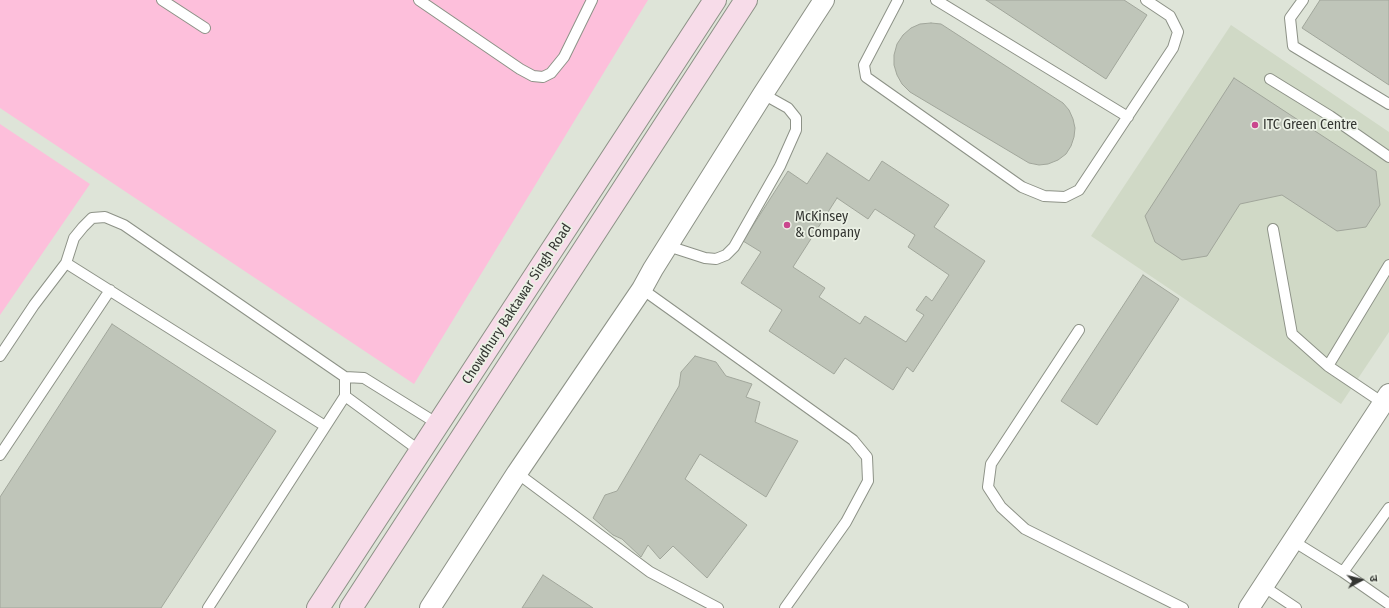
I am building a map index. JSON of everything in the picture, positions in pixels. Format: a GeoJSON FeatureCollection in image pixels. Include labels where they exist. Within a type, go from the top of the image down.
{"type":"FeatureCollection","features":[{"type":"Feature","properties":{"kind":"main road","name":"Chowdhury Baktawar Singh Road"},"geometry":{"type":"LineString","coordinates":[[318,608],[715,0]]}},
{"type":"Feature","properties":{"kind":"main road","name":"Chowdhury Baktawar Singh Road"},"geometry":{"type":"LineString","coordinates":[[351,608],[746,0]]}},
{"type":"Feature","properties":{"kind":"street"},"geometry":{"type":"LineString","coordinates":[[430,608],[517,473],[642,289],[763,94],[824,0]]}},
{"type":"Feature","properties":{"kind":"street"},"geometry":{"type":"LineString","coordinates":[[1249,608],[1386,399]]}},
{"type":"Feature","properties":{"kind":"lane"},"geometry":{"type":"LineString","coordinates":[[162,0],[205,28]]}},
{"type":"Feature","properties":{"kind":"lane"},"geometry":{"type":"LineString","coordinates":[[419,0],[520,69],[533,76],[543,77],[551,73],[564,57],[592,0]]}},
{"type":"Feature","properties":{"kind":"lane"},"geometry":{"type":"LineString","coordinates":[[898,0],[864,64],[866,77],[1022,187],[1044,196],[1065,197],[1079,190],[1172,48],[1178,32],[1170,16],[1146,0]]}},
{"type":"Feature","properties":{"kind":"lane"},"geometry":{"type":"LineString","coordinates":[[936,0],[1128,117]]}},
{"type":"Feature","properties":{"kind":"lane"},"geometry":{"type":"LineString","coordinates":[[1303,0],[1290,18],[1293,46],[1389,104]]}},
{"type":"Feature","properties":{"kind":"lane"},"geometry":{"type":"LineString","coordinates":[[1270,79],[1330,116],[1389,157]]}},
{"type":"Feature","properties":{"kind":"lane"},"geometry":{"type":"LineString","coordinates":[[668,246],[705,258],[716,259],[726,255],[734,247],[780,166],[796,130],[796,118],[788,108],[763,94]]}},
{"type":"Feature","properties":{"kind":"lane"},"geometry":{"type":"LineString","coordinates":[[0,356],[34,305],[66,263],[74,238],[82,227],[92,218],[105,217],[124,226],[345,377],[364,378],[438,424]]}},
{"type":"Feature","properties":{"kind":"lane"},"geometry":{"type":"LineString","coordinates":[[1273,229],[1292,334],[1328,366],[1386,399]]}},
{"type":"Feature","properties":{"kind":"lane"},"geometry":{"type":"LineString","coordinates":[[66,263],[326,426]]}},
{"type":"Feature","properties":{"kind":"lane"},"geometry":{"type":"LineString","coordinates":[[1328,366],[1389,265]]}},
{"type":"Feature","properties":{"kind":"lane"},"geometry":{"type":"LineString","coordinates":[[642,289],[853,440],[867,457],[868,480],[846,522],[785,608]]}},
{"type":"Feature","properties":{"kind":"lane"},"geometry":{"type":"LineString","coordinates":[[0,455],[110,290]]}},
{"type":"Feature","properties":{"kind":"lane"},"geometry":{"type":"LineString","coordinates":[[1079,330],[991,464],[988,487],[1000,507],[1025,529],[1183,608]]}},
{"type":"Feature","properties":{"kind":"lane"},"geometry":{"type":"LineString","coordinates":[[208,608],[345,396],[345,377]]}},
{"type":"Feature","properties":{"kind":"lane"},"geometry":{"type":"LineString","coordinates":[[345,396],[420,451]]}},
{"type":"Feature","properties":{"kind":"lane"},"geometry":{"type":"LineString","coordinates":[[517,473],[650,572],[718,608]]}},
{"type":"Feature","properties":{"kind":"lane"},"geometry":{"type":"LineString","coordinates":[[1343,572],[1389,508]]}},
{"type":"Feature","properties":{"kind":"lane"},"geometry":{"type":"LineString","coordinates":[[1293,541],[1343,572],[1389,604]]}},
{"type":"Feature","properties":{"kind":"lane"},"geometry":{"type":"LineString","coordinates":[[1263,586],[1296,608]]}},
{"type":"Feature","properties":{"kind":"shaded area"},"geometry":{"type":"Polygon","coordinates":[[[0,0],[648,0],[414,384],[0,108],[0,0]]]}},
{"type":"Feature","properties":{"kind":"shaded area"},"geometry":{"type":"Polygon","coordinates":[[[1231,25],[1389,132],[1389,332],[1341,404],[1091,236],[1231,25]]]}},
{"type":"Feature","properties":{"kind":"shaded area"},"geometry":{"type":"Polygon","coordinates":[[[0,124],[90,184],[0,315],[0,124]]]}},
{"type":"Feature","properties":{"kind":"building"},"geometry":{"type":"Polygon","coordinates":[[[986,0],[1124,0],[1147,15],[1106,79],[986,0]]]}},
{"type":"Feature","properties":{"kind":"building"},"geometry":{"type":"Polygon","coordinates":[[[1320,0],[1389,0],[1389,85],[1302,28],[1320,0]]]}},
{"type":"Feature","properties":{"kind":"building"},"geometry":{"type":"Polygon","coordinates":[[[920,24],[941,24],[1063,103],[1069,110],[1075,128],[1071,146],[1066,154],[1058,160],[1048,164],[1039,165],[1029,163],[910,92],[902,84],[894,65],[894,55],[897,44],[903,35],[911,28],[920,24]]]}},
{"type":"Feature","properties":{"kind":"building","name":"ITC Green Centre"},"geometry":{"type":"Polygon","coordinates":[[[1234,78],[1376,171],[1380,205],[1366,227],[1337,231],[1282,195],[1240,204],[1207,256],[1182,260],[1155,242],[1145,216],[1234,78]]]}},
{"type":"Feature","properties":{"kind":"building"},"geometry":{"type":"Polygon","coordinates":[[[827,153],[869,181],[882,161],[949,205],[934,227],[985,261],[913,372],[907,367],[893,390],[845,358],[834,374],[769,331],[782,310],[741,283],[761,252],[743,241],[788,171],[807,184],[827,153]],[[837,198],[793,267],[825,288],[819,297],[860,324],[865,316],[906,342],[924,315],[916,310],[926,296],[932,301],[949,275],[908,247],[915,235],[875,209],[868,219],[837,198]]]}},
{"type":"Feature","properties":{"kind":"building"},"geometry":{"type":"Polygon","coordinates":[[[1143,275],[1179,299],[1097,425],[1061,401],[1143,275]]]}},
{"type":"Feature","properties":{"kind":"building"},"geometry":{"type":"Polygon","coordinates":[[[112,324],[276,431],[161,608],[0,608],[0,497],[112,324]]]}},
{"type":"Feature","properties":{"kind":"building"},"geometry":{"type":"Polygon","coordinates":[[[695,356],[716,362],[726,376],[752,384],[746,397],[760,402],[755,422],[798,441],[766,497],[700,454],[685,479],[747,525],[707,578],[673,546],[660,559],[648,545],[641,557],[622,539],[613,535],[593,518],[605,495],[617,491],[679,386],[681,372],[695,356]]]}},
{"type":"Feature","properties":{"kind":"building"},"geometry":{"type":"Polygon","coordinates":[[[543,575],[593,608],[522,608],[543,575]]]}},
{"type":"Feature","properties":{"kind":"place","name":"ITC Green Centre"},"geometry":{"type":"Point","coordinates":[1255,125]}},
{"type":"Feature","properties":{"kind":"place","name":"McKinsey & Company"},"geometry":{"type":"Point","coordinates":[787,225]}}]}
